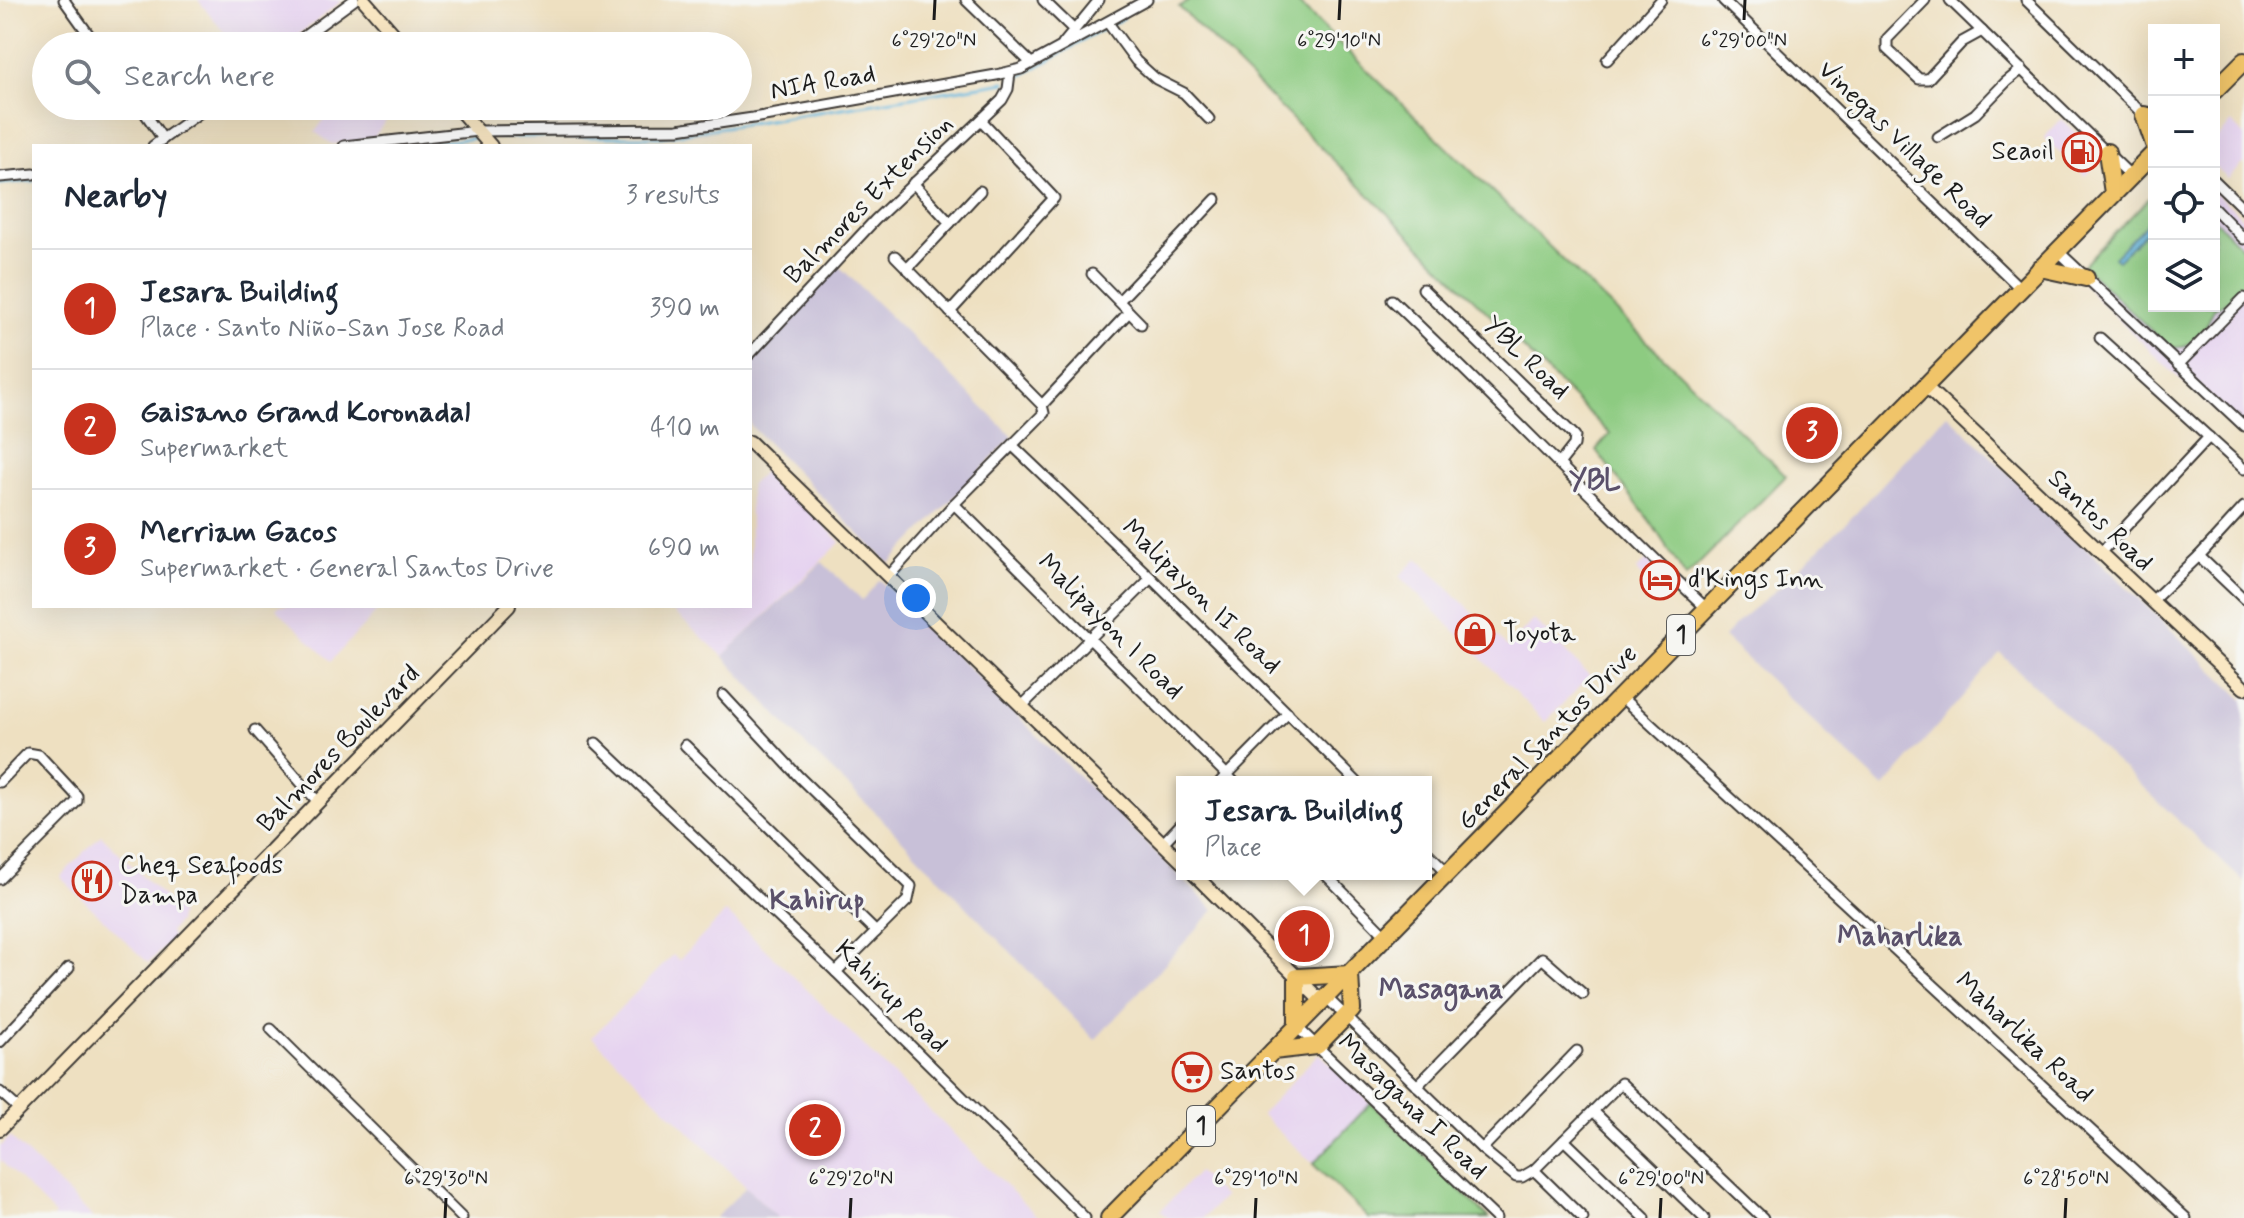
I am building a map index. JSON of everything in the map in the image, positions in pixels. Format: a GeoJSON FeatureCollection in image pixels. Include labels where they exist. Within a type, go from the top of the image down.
{"type":"FeatureCollection","features":[{"type":"Feature","properties":{"kind":"highway"},"geometry":{"type":"LineString","coordinates":[[2220,85],[2244,61]]}},
{"type":"Feature","properties":{"kind":"highway"},"geometry":{"type":"LineString","coordinates":[[2107,152],[2113,193]]}},
{"type":"Feature","properties":{"kind":"highway","name":"General Santos Drive"},"geometry":{"type":"LineString","coordinates":[[1109,1218],[2148,159]]}},
{"type":"Feature","properties":{"kind":"highway"},"geometry":{"type":"LineString","coordinates":[[2040,268],[2086,278]]}},
{"type":"Feature","properties":{"kind":"highway"},"geometry":{"type":"LineString","coordinates":[[1273,1051],[1317,1046],[1346,1017],[1352,1010],[1350,974],[1297,977],[1297,1027]]}},
{"type":"Feature","properties":{"kind":"main road"},"geometry":{"type":"LineString","coordinates":[[364,0],[392,32]]}},
{"type":"Feature","properties":{"kind":"main road"},"geometry":{"type":"LineString","coordinates":[[468,120],[489,144]]}},
{"type":"Feature","properties":{"kind":"main road","name":"Santos Road"},"geometry":{"type":"LineString","coordinates":[[1925,386],[2244,688]]}},
{"type":"Feature","properties":{"kind":"main road"},"geometry":{"type":"LineString","coordinates":[[752,444],[1176,856]]}},
{"type":"Feature","properties":{"kind":"main road","name":"Balmores Boulevard"},"geometry":{"type":"LineString","coordinates":[[0,1129],[507,608]]}},
{"type":"Feature","properties":{"kind":"main road"},"geometry":{"type":"LineString","coordinates":[[1200,880],[1297,977],[1325,1000]]}},
{"type":"Feature","properties":{"kind":"street"},"geometry":{"type":"LineString","coordinates":[[64,0],[87,32]]}},
{"type":"Feature","properties":{"kind":"street"},"geometry":{"type":"LineString","coordinates":[[310,32],[354,0]]}},
{"type":"Feature","properties":{"kind":"street"},"geometry":{"type":"LineString","coordinates":[[966,0],[1031,63]]}},
{"type":"Feature","properties":{"kind":"street"},"geometry":{"type":"LineString","coordinates":[[1043,0],[1073,29]]}},
{"type":"Feature","properties":{"kind":"street"},"geometry":{"type":"LineString","coordinates":[[1061,46],[1099,0]]}},
{"type":"Feature","properties":{"kind":"street","name":"NIA Road"},"geometry":{"type":"LineString","coordinates":[[752,118],[1010,73],[1061,46],[1110,27],[1147,0]]}},
{"type":"Feature","properties":{"kind":"street"},"geometry":{"type":"LineString","coordinates":[[1607,60],[1661,0]]}},
{"type":"Feature","properties":{"kind":"street","name":"Vinegas Village Road"},"geometry":{"type":"LineString","coordinates":[[1723,0],[2020,288]]}},
{"type":"Feature","properties":{"kind":"street"},"geometry":{"type":"LineString","coordinates":[[1925,0],[1886,43],[1887,49],[1919,79],[1928,79],[1967,38],[1982,31]]}},
{"type":"Feature","properties":{"kind":"street"},"geometry":{"type":"LineString","coordinates":[[1950,0],[2131,176]]}},
{"type":"Feature","properties":{"kind":"street"},"geometry":{"type":"LineString","coordinates":[[2026,0],[2148,116]]}},
{"type":"Feature","properties":{"kind":"street"},"geometry":{"type":"LineString","coordinates":[[1110,27],[1136,61],[1156,79],[1184,93],[1209,119]]}},
{"type":"Feature","properties":{"kind":"street"},"geometry":{"type":"LineString","coordinates":[[1938,137],[1975,114],[2022,69]]}},
{"type":"Feature","properties":{"kind":"street","name":"Balmores Extension"},"geometry":{"type":"LineString","coordinates":[[752,352],[913,183],[1005,95],[1010,73]]}},
{"type":"Feature","properties":{"kind":"street"},"geometry":{"type":"LineString","coordinates":[[150,120],[163,139]]}},
{"type":"Feature","properties":{"kind":"street"},"geometry":{"type":"LineString","coordinates":[[156,144],[189,120]]}},
{"type":"Feature","properties":{"kind":"street","name":"NIA Road"},"geometry":{"type":"LineString","coordinates":[[362,144],[478,131],[678,129],[739,120]]}},
{"type":"Feature","properties":{"kind":"street"},"geometry":{"type":"LineString","coordinates":[[950,312],[1054,198],[981,120]]}},
{"type":"Feature","properties":{"kind":"street"},"geometry":{"type":"LineString","coordinates":[[0,177],[32,174]]}},
{"type":"Feature","properties":{"kind":"street"},"geometry":{"type":"LineString","coordinates":[[913,183],[950,223]]}},
{"type":"Feature","properties":{"kind":"street"},"geometry":{"type":"LineString","coordinates":[[2220,186],[2244,209]]}},
{"type":"Feature","properties":{"kind":"street"},"geometry":{"type":"LineString","coordinates":[[907,269],[980,191]]}},
{"type":"Feature","properties":{"kind":"street"},"geometry":{"type":"LineString","coordinates":[[1119,301],[1216,199]]}},
{"type":"Feature","properties":{"kind":"street"},"geometry":{"type":"LineString","coordinates":[[2220,214],[2244,239]]}},
{"type":"Feature","properties":{"kind":"street"},"geometry":{"type":"LineString","coordinates":[[2057,250],[2244,426]]}},
{"type":"Feature","properties":{"kind":"street"},"geometry":{"type":"LineString","coordinates":[[895,256],[1042,405]]}},
{"type":"Feature","properties":{"kind":"street"},"geometry":{"type":"LineString","coordinates":[[1092,274],[1141,324]]}},
{"type":"Feature","properties":{"kind":"street","name":"YBL Road"},"geometry":{"type":"LineString","coordinates":[[1423,289],[1575,436],[1574,445],[1559,464]]}},
{"type":"Feature","properties":{"kind":"street"},"geometry":{"type":"LineString","coordinates":[[2178,365],[2244,298]]}},
{"type":"Feature","properties":{"kind":"street","name":"YBL Road"},"geometry":{"type":"LineString","coordinates":[[1392,300],[1707,609]]}},
{"type":"Feature","properties":{"kind":"street"},"geometry":{"type":"LineString","coordinates":[[889,576],[954,504],[1042,416],[1042,405],[1129,312]]}},
{"type":"Feature","properties":{"kind":"street"},"geometry":{"type":"LineString","coordinates":[[2100,338],[2244,469]]}},
{"type":"Feature","properties":{"kind":"street"},"geometry":{"type":"LineString","coordinates":[[2101,553],[2209,437]]}},
{"type":"Feature","properties":{"kind":"street","name":"Malipayon II Road"},"geometry":{"type":"LineString","coordinates":[[1013,446],[1351,776]]}},
{"type":"Feature","properties":{"kind":"street","name":"Malipayon I Road"},"geometry":{"type":"LineString","coordinates":[[954,504],[1091,638],[1223,776]]}},
{"type":"Feature","properties":{"kind":"street"},"geometry":{"type":"LineString","coordinates":[[2152,601],[2244,507]]}},
{"type":"Feature","properties":{"kind":"street"},"geometry":{"type":"LineString","coordinates":[[2199,556],[2244,599]]}},
{"type":"Feature","properties":{"kind":"street"},"geometry":{"type":"LineString","coordinates":[[1022,706],[1151,578]]}},
{"type":"Feature","properties":{"kind":"street"},"geometry":{"type":"LineString","coordinates":[[723,695],[799,777],[908,882],[912,890],[908,900],[836,972]]}},
{"type":"Feature","properties":{"kind":"street","name":"Maharlika Road"},"geometry":{"type":"LineString","coordinates":[[1620,696],[2186,1218]]}},
{"type":"Feature","properties":{"kind":"street"},"geometry":{"type":"LineString","coordinates":[[1231,776],[1288,713]]}},
{"type":"Feature","properties":{"kind":"street"},"geometry":{"type":"LineString","coordinates":[[255,730],[318,802]]}},
{"type":"Feature","properties":{"kind":"street","name":"Kahirup Road"},"geometry":{"type":"LineString","coordinates":[[596,743],[836,972],[1085,1218]]}},
{"type":"Feature","properties":{"kind":"street"},"geometry":{"type":"LineString","coordinates":[[685,745],[876,932]]}},
{"type":"Feature","properties":{"kind":"street"},"geometry":{"type":"LineString","coordinates":[[0,782],[28,753],[33,753],[39,755],[77,796],[77,801],[67,812],[0,879]]}},
{"type":"Feature","properties":{"kind":"street"},"geometry":{"type":"LineString","coordinates":[[1163,843],[1176,829]]}},
{"type":"Feature","properties":{"kind":"street"},"geometry":{"type":"LineString","coordinates":[[1432,857],[1449,874]]}},
{"type":"Feature","properties":{"kind":"street"},"geometry":{"type":"LineString","coordinates":[[1331,880],[1387,937]]}},
{"type":"Feature","properties":{"kind":"street"},"geometry":{"type":"LineString","coordinates":[[1417,1086],[1542,958],[1583,994]]}},
{"type":"Feature","properties":{"kind":"street"},"geometry":{"type":"LineString","coordinates":[[0,1042],[69,968]]}},
{"type":"Feature","properties":{"kind":"street"},"geometry":{"type":"LineString","coordinates":[[1325,1000],[1482,1149],[1516,1177],[1534,1170],[1621,1083],[1763,1218]]}},
{"type":"Feature","properties":{"kind":"street","name":"Masagana I Road"},"geometry":{"type":"LineString","coordinates":[[1297,1027],[1496,1218]]}},
{"type":"Feature","properties":{"kind":"street"},"geometry":{"type":"LineString","coordinates":[[271,1029],[462,1218]]}},
{"type":"Feature","properties":{"kind":"street"},"geometry":{"type":"LineString","coordinates":[[1482,1149],[1577,1051]]}},
{"type":"Feature","properties":{"kind":"street"},"geometry":{"type":"LineString","coordinates":[[0,1092],[19,1109]]}},
{"type":"Feature","properties":{"kind":"street"},"geometry":{"type":"LineString","coordinates":[[1593,1111],[1704,1218]]}},
{"type":"Feature","properties":{"kind":"street"},"geometry":{"type":"LineString","coordinates":[[1564,1140],[1645,1218]]}},
{"type":"Feature","properties":{"kind":"street"},"geometry":{"type":"LineString","coordinates":[[1534,1170],[1583,1218]]}},
{"type":"Feature","properties":{"kind":"shaded area"},"geometry":{"type":"Polygon","coordinates":[[[198,0],[343,0],[302,32],[224,32],[198,0]]]}},
{"type":"Feature","properties":{"kind":"shaded area"},"geometry":{"type":"Polygon","coordinates":[[[2061,119],[2102,157],[2085,176],[2044,138],[2061,119]]]}},
{"type":"Feature","properties":{"kind":"shaded area"},"geometry":{"type":"Polygon","coordinates":[[[324,120],[386,120],[372,140],[332,144],[315,132],[324,120]]]}},
{"type":"Feature","properties":{"kind":"shaded area"},"geometry":{"type":"Polygon","coordinates":[[[2232,123],[2244,135],[2244,162],[2228,179],[2220,172],[2220,135],[2232,123]]]}},
{"type":"Feature","properties":{"kind":"shaded area"},"geometry":{"type":"Polygon","coordinates":[[[2220,197],[2244,219],[2244,436],[2173,373],[2083,285],[2092,274],[2083,265],[2148,199],[2148,312],[2220,312],[2220,197]]]}},
{"type":"Feature","properties":{"kind":"shaded area"},"geometry":{"type":"Polygon","coordinates":[[[839,266],[1013,437],[889,564],[752,427],[752,362],[839,266]]]}},
{"type":"Feature","properties":{"kind":"shaded area"},"geometry":{"type":"Polygon","coordinates":[[[1947,414],[2244,700],[2244,882],[2000,653],[1884,788],[1724,637],[1856,513],[1947,414]]]}},
{"type":"Feature","properties":{"kind":"shaded area"},"geometry":{"type":"Polygon","coordinates":[[[767,468],[841,542],[723,656],[669,608],[752,608],[752,483],[767,468]]]}},
{"type":"Feature","properties":{"kind":"shaded area","name":"d'Kings Inn"},"geometry":{"type":"Polygon","coordinates":[[[1651,556],[1678,583],[1663,597],[1636,571],[1651,556]]]}},
{"type":"Feature","properties":{"kind":"shaded area","name":"Toyota"},"geometry":{"type":"Polygon","coordinates":[[[1418,558],[1507,647],[1534,620],[1590,676],[1545,722],[1400,576],[1418,558]]]}},
{"type":"Feature","properties":{"kind":"shaded area"},"geometry":{"type":"Polygon","coordinates":[[[822,562],[862,600],[880,580],[1176,872],[1176,880],[1184,880],[1214,910],[1095,1040],[877,814],[799,739],[723,656],[822,562]]]}},
{"type":"Feature","properties":{"kind":"shaded area"},"geometry":{"type":"Polygon","coordinates":[[[277,608],[380,608],[331,661],[277,608]]]}},
{"type":"Feature","properties":{"kind":"shaded area"},"geometry":{"type":"Polygon","coordinates":[[[101,835],[180,913],[178,922],[170,932],[173,939],[148,963],[60,877],[101,835]]]}},
{"type":"Feature","properties":{"kind":"shaded area"},"geometry":{"type":"Polygon","coordinates":[[[726,912],[1039,1218],[778,1218],[592,1037],[673,955],[679,960],[726,912]]]}},
{"type":"Feature","properties":{"kind":"shaded area"},"geometry":{"type":"Polygon","coordinates":[[[1319,1053],[1371,1103],[1313,1164],[1261,1114],[1319,1053]]]}},
{"type":"Feature","properties":{"kind":"shaded area"},"geometry":{"type":"Polygon","coordinates":[[[10,1137],[93,1218],[53,1218],[55,1215],[0,1160],[0,1147],[10,1137]]]}},
{"type":"Feature","properties":{"kind":"shaded area"},"geometry":{"type":"Polygon","coordinates":[[[1198,1172],[1224,1197],[1203,1218],[1168,1218],[1160,1211],[1198,1172]]]}},
{"type":"Feature","properties":{"kind":"shaded area"},"geometry":{"type":"Polygon","coordinates":[[[746,1187],[778,1218],[715,1218],[746,1187]]]}},
{"type":"Feature","properties":{"kind":"green space"},"geometry":{"type":"Polygon","coordinates":[[[1190,0],[1295,0],[1786,476],[1686,577],[1652,524],[1596,450],[1610,434],[1179,7],[1190,0]]]}},
{"type":"Feature","properties":{"kind":"green space"},"geometry":{"type":"Polygon","coordinates":[[[2148,199],[2148,312],[2213,312],[2206,327],[2190,343],[2169,348],[2083,265],[2148,199]]]}},
{"type":"Feature","properties":{"kind":"green space"},"geometry":{"type":"Polygon","coordinates":[[[2220,225],[2244,249],[2244,285],[2232,299],[2220,306],[2220,225]]]}},
{"type":"Feature","properties":{"kind":"green space"},"geometry":{"type":"Polygon","coordinates":[[[1371,1103],[1489,1218],[1368,1218],[1313,1164],[1371,1103]]]}},
{"type":"Feature","properties":{"kind":"water"},"geometry":{"type":"Polygon","coordinates":[[[2148,222],[2148,230],[2118,260],[2114,257],[2148,222]]]}},
{"type":"Feature","properties":{"kind":"waterway"},"geometry":{"type":"LineString","coordinates":[[1014,80],[1123,18]]}},
{"type":"Feature","properties":{"kind":"waterway"},"geometry":{"type":"LineString","coordinates":[[498,137],[662,137],[1005,82]]}},
{"type":"Feature","properties":{"kind":"waterway"},"geometry":{"type":"LineString","coordinates":[[418,144],[477,138]]}},
{"type":"Feature","properties":{"kind":"waterway"},"geometry":{"type":"LineString","coordinates":[[0,184],[32,181]]}},
{"type":"Feature","properties":{"kind":"place","name":"Seaoil"},"geometry":{"type":"Point","coordinates":[2082,152]}},
{"type":"Feature","properties":{"kind":"place","name":"Merriam Gacos"},"geometry":{"type":"Point","coordinates":[1812,433]}},
{"type":"Feature","properties":{"kind":"place","name":"d'Kings Inn"},"geometry":{"type":"Point","coordinates":[1660,580]}},
{"type":"Feature","properties":{"kind":"place","name":"Toyota"},"geometry":{"type":"Point","coordinates":[1475,634]}},
{"type":"Feature","properties":{"kind":"place","name":"Cheq Seafoods Dampa"},"geometry":{"type":"Point","coordinates":[92,881]}},
{"type":"Feature","properties":{"kind":"place","name":"Jesara Building"},"geometry":{"type":"Point","coordinates":[1304,936]}},
{"type":"Feature","properties":{"kind":"place","name":"Santos"},"geometry":{"type":"Point","coordinates":[1192,1072]}},
{"type":"Feature","properties":{"kind":"place","name":"Gaisano Grand Koronadal"},"geometry":{"type":"Point","coordinates":[815,1130]}},
{"type":"Feature","properties":{"kind":"district","name":"YBL"},"geometry":{"type":"Point","coordinates":[1595,481]}},
{"type":"Feature","properties":{"kind":"district","name":"Kahirup"},"geometry":{"type":"Point","coordinates":[817,901]}},
{"type":"Feature","properties":{"kind":"district","name":"Maharlika"},"geometry":{"type":"Point","coordinates":[1900,937]}},
{"type":"Feature","properties":{"kind":"district","name":"Masagana"},"geometry":{"type":"Point","coordinates":[1441,990]}}]}
